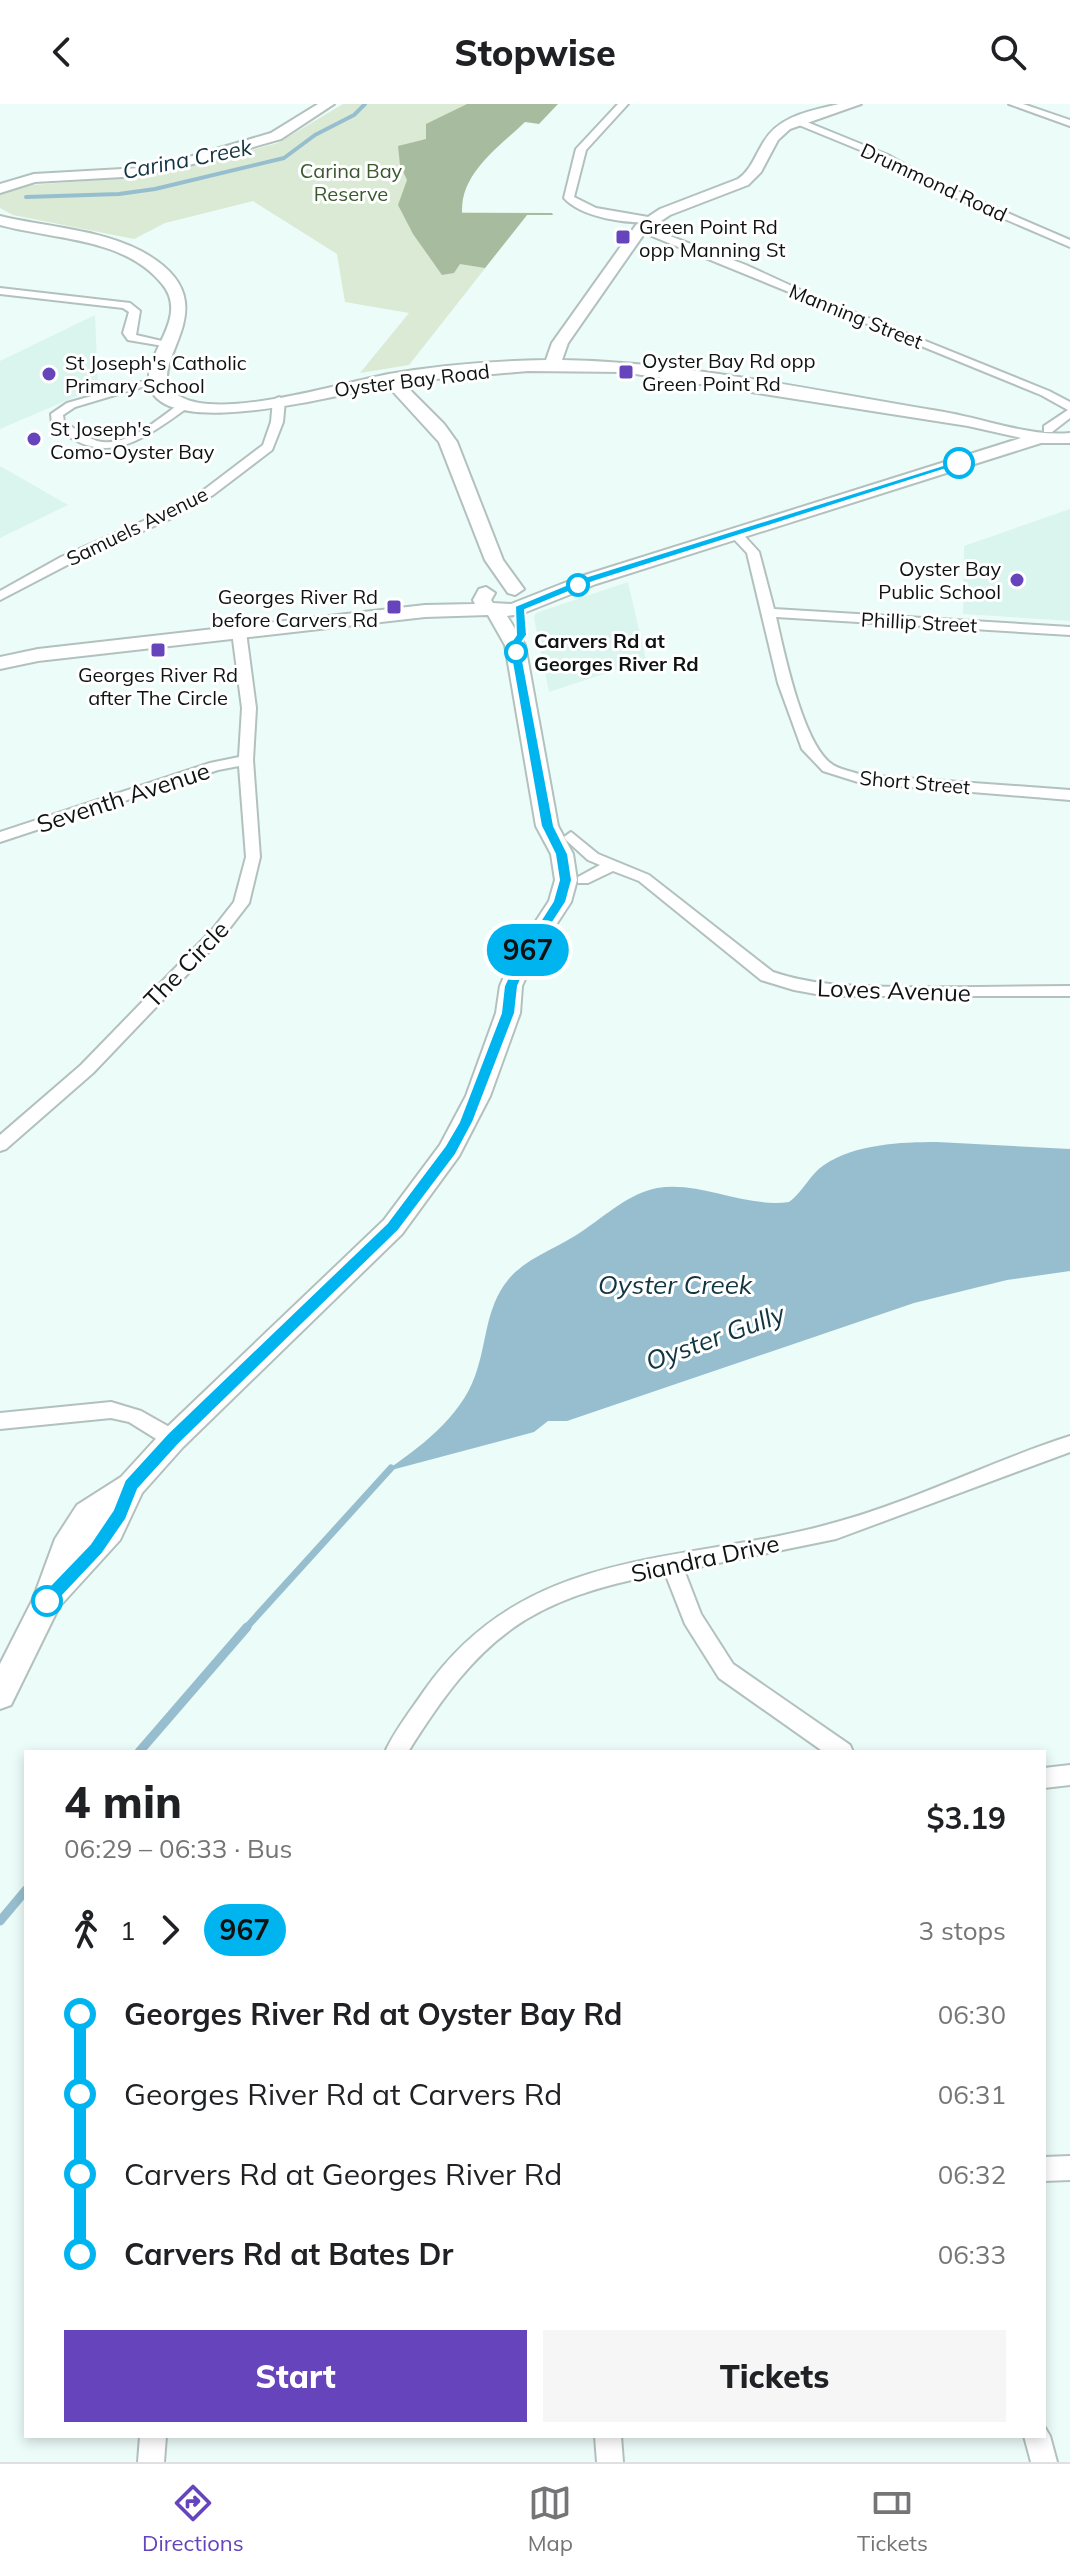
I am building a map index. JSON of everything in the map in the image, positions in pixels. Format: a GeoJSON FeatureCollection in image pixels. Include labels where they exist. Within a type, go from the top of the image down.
{"type":"FeatureCollection","features":[{"type":"Feature","properties":{"kind":"street"},"geometry":{"type":"LineString","coordinates":[[0,189],[34,178],[140,172],[192,160],[276,136],[327,104]]}},
{"type":"Feature","properties":{"kind":"street","name":"Manning Street"},"geometry":{"type":"LineString","coordinates":[[623,104],[581,149],[569,198],[571,202],[645,224],[805,296],[1045,393],[1070,407]]}},
{"type":"Feature","properties":{"kind":"street"},"geometry":{"type":"LineString","coordinates":[[554,366],[560,343],[645,224],[677,205],[746,180],[774,136],[797,121],[854,104]]}},
{"type":"Feature","properties":{"kind":"street"},"geometry":{"type":"LineString","coordinates":[[1014,104],[1070,123]]}},
{"type":"Feature","properties":{"kind":"street","name":"Drummond Road"},"geometry":{"type":"LineString","coordinates":[[797,121],[885,157],[932,184],[1070,244]]}},
{"type":"Feature","properties":{"kind":"street"},"geometry":{"type":"LineString","coordinates":[[0,220],[114,245],[148,263],[173,286],[178,297],[180,321],[156,369],[156,381],[162,392],[176,402],[186,404]]}},
{"type":"Feature","properties":{"kind":"street"},"geometry":{"type":"LineString","coordinates":[[0,291],[126,305],[135,311],[129,333],[132,338],[169,344]]}},
{"type":"Feature","properties":{"kind":"street","name":"Oyster Bay Road"},"geometry":{"type":"LineString","coordinates":[[186,404],[218,408],[390,379],[601,365],[653,370],[1043,433]]}},
{"type":"Feature","properties":{"kind":"street"},"geometry":{"type":"LineString","coordinates":[[390,379],[448,442],[494,560],[519,598],[522,635],[515,645]]}},
{"type":"Feature","properties":{"kind":"street"},"geometry":{"type":"LineString","coordinates":[[156,381],[71,405],[57,414],[58,424],[99,445],[119,444],[136,437],[186,404]]}},
{"type":"Feature","properties":{"kind":"street","name":"Samuels Avenue"},"geometry":{"type":"LineString","coordinates":[[0,596],[66,560],[168,515],[209,492],[268,447],[277,422],[279,400]]}},
{"type":"Feature","properties":{"kind":"street"},"geometry":{"type":"LineString","coordinates":[[0,663],[53,653],[519,598],[589,580],[991,453],[1043,433],[1062,422],[1070,413]]}},
{"type":"Feature","properties":{"kind":"street"},"geometry":{"type":"LineString","coordinates":[[968,421],[992,433],[996,444],[991,453]]}},
{"type":"Feature","properties":{"kind":"street"},"geometry":{"type":"LineString","coordinates":[[1043,433],[1055,440],[1070,436]]}},
{"type":"Feature","properties":{"kind":"street","name":"Short Street"},"geometry":{"type":"LineString","coordinates":[[735,533],[753,552],[785,683],[809,749],[828,768],[861,779],[1070,795]]}},
{"type":"Feature","properties":{"kind":"street"},"geometry":{"type":"LineString","coordinates":[[494,560],[491,601],[515,645],[547,826],[562,854],[564,890],[551,917],[521,962],[511,986],[508,1013]]}},
{"type":"Feature","properties":{"kind":"street","name":"Phillip Street"},"geometry":{"type":"LineString","coordinates":[[768,613],[1070,631]]}},
{"type":"Feature","properties":{"kind":"street","name":"The Circle"},"geometry":{"type":"LineString","coordinates":[[0,1145],[87,1069],[217,934],[241,903],[253,857],[246,760],[249,708],[239,632]]}},
{"type":"Feature","properties":{"kind":"street","name":"Seventh Avenue"},"geometry":{"type":"LineString","coordinates":[[0,837],[215,766],[246,760]]}},
{"type":"Feature","properties":{"kind":"street"},"geometry":{"type":"LineString","coordinates":[[0,1695],[47,1601],[110,1531],[131,1485],[173,1439],[366,1255],[412,1204],[450,1150],[466,1122],[508,1013],[571,913],[583,880],[571,837],[546,808]]}},
{"type":"Feature","properties":{"kind":"street","name":"Loves Avenue"},"geometry":{"type":"LineString","coordinates":[[571,837],[593,857],[644,878],[767,976],[794,985],[827,991],[1070,991]]}},
{"type":"Feature","properties":{"kind":"street"},"geometry":{"type":"LineString","coordinates":[[583,880],[612,865]]}},
{"type":"Feature","properties":{"kind":"street"},"geometry":{"type":"LineString","coordinates":[[0,1421],[111,1410],[134,1416],[173,1439]]}},
{"type":"Feature","properties":{"kind":"street","name":"Siandra Drive"},"geometry":{"type":"LineString","coordinates":[[397,1750],[439,1685],[485,1635],[539,1601],[575,1587],[834,1532],[893,1513],[989,1471],[1070,1444]]}},
{"type":"Feature","properties":{"kind":"street"},"geometry":{"type":"LineString","coordinates":[[672,1565],[692,1618],[726,1671],[837,1750]]}},
{"type":"Feature","properties":{"kind":"street"},"geometry":{"type":"LineString","coordinates":[[1046,1778],[1070,1775]]}},
{"type":"Feature","properties":{"kind":"street"},"geometry":{"type":"LineString","coordinates":[[1046,2169],[1070,2168]]}},
{"type":"Feature","properties":{"kind":"street"},"geometry":{"type":"LineString","coordinates":[[151,2462],[153,2438]]}},
{"type":"Feature","properties":{"kind":"street"},"geometry":{"type":"LineString","coordinates":[[608,2438],[610,2462]]}},
{"type":"Feature","properties":{"kind":"street"},"geometry":{"type":"LineString","coordinates":[[1038,2438],[1044,2462]]}},
{"type":"Feature","properties":{"kind":"shaded area","name":"St Joseph's Catholic Primary School"},"geometry":{"type":"Polygon","coordinates":[[[95,315],[98,387],[0,429],[0,361],[95,315]]]}},
{"type":"Feature","properties":{"kind":"shaded area"},"geometry":{"type":"Polygon","coordinates":[[[0,466],[68,505],[0,538],[0,466]]]}},
{"type":"Feature","properties":{"kind":"shaded area","name":"Oyster Bay Public School"},"geometry":{"type":"Polygon","coordinates":[[[1070,509],[1070,621],[963,614],[964,546],[1070,509]]]}},
{"type":"Feature","properties":{"kind":"shaded area"},"geometry":{"type":"Polygon","coordinates":[[[628,582],[646,660],[549,692],[534,618],[536,613],[628,582]]]}},
{"type":"Feature","properties":{"kind":"green space","name":"Carina Bay Reserve"},"geometry":{"type":"Polygon","coordinates":[[[343,104],[514,104],[467,152],[462,212],[553,215],[527,215],[409,365],[360,373],[409,313],[345,302],[337,254],[253,201],[165,223],[134,239],[13,215],[0,208],[0,195],[18,186],[151,176],[278,143],[343,104]]]}},
{"type":"Feature","properties":{"kind":"green space"},"geometry":{"type":"Polygon","coordinates":[[[467,104],[558,104],[539,124],[525,122],[483,162],[467,185],[462,213],[553,215],[527,215],[485,268],[460,264],[454,273],[442,275],[413,234],[398,205],[407,180],[400,165],[398,146],[426,139],[426,124],[467,104]]]}},
{"type":"Feature","properties":{"kind":"water","name":"Oyster Creek"},"geometry":{"type":"Polygon","coordinates":[[[937,1142],[1070,1149],[1070,1271],[1007,1280],[914,1303],[567,1421],[548,1421],[534,1432],[384,1472],[437,1431],[459,1405],[475,1376],[495,1302],[515,1272],[628,1200],[657,1188],[674,1187],[756,1201],[789,1202],[819,1169],[836,1158],[864,1148],[937,1142]]]}},
{"type":"Feature","properties":{"kind":"waterway","name":"Carina Creek"},"geometry":{"type":"LineString","coordinates":[[26,197],[119,194],[155,189],[284,158],[315,135],[354,115],[365,104]]}},
{"type":"Feature","properties":{"kind":"waterway","name":"Oyster Creek"},"geometry":{"type":"LineString","coordinates":[[245,1629],[391,1468]]}},
{"type":"Feature","properties":{"kind":"waterway","name":"Oyster Creek"},"geometry":{"type":"LineString","coordinates":[[141,1750],[247,1627]]}},
{"type":"Feature","properties":{"kind":"waterway","name":"Oyster Creek"},"geometry":{"type":"LineString","coordinates":[[0,1921],[24,1892]]}},
{"type":"Feature","properties":{"kind":"bus line","name":"967"},"geometry":{"type":"LineString","coordinates":[[47,1601],[110,1531],[131,1485],[173,1439],[393,1227],[450,1150],[466,1122],[508,1013],[511,986],[524,956],[560,902],[566,880],[562,854],[547,826],[546,808],[539,787],[515,645],[522,635],[519,608],[589,580],[959,463]]}},
{"type":"Feature","properties":{"kind":"place","name":"Green Point Rd opp Manning St"},"geometry":{"type":"Point","coordinates":[623,237]}},
{"type":"Feature","properties":{"kind":"place","name":"Oyster Bay Rd opp Green Point Rd"},"geometry":{"type":"Point","coordinates":[626,372]}},
{"type":"Feature","properties":{"kind":"place","name":"St Joseph's Catholic Primary School"},"geometry":{"type":"Point","coordinates":[49,374]}},
{"type":"Feature","properties":{"kind":"place","name":"St Joseph's Como-Oyster Bay"},"geometry":{"type":"Point","coordinates":[34,439]}},
{"type":"Feature","properties":{"kind":"place","name":"Oyster Bay Public School"},"geometry":{"type":"Point","coordinates":[1017,580]}},
{"type":"Feature","properties":{"kind":"place","name":"Georges River Rd before Carvers Rd"},"geometry":{"type":"Point","coordinates":[394,607]}},
{"type":"Feature","properties":{"kind":"place","name":"Georges River Rd after The Circle"},"geometry":{"type":"Point","coordinates":[158,650]}},
{"type":"Feature","properties":{"kind":"place","name":"Carvers Rd at Georges River Rd"},"geometry":{"type":"Point","coordinates":[516,652]}},
{"type":"Feature","properties":{"kind":"water label","name":"Oyster Gully"},"geometry":{"type":"Point","coordinates":[715,1337]}}]}
